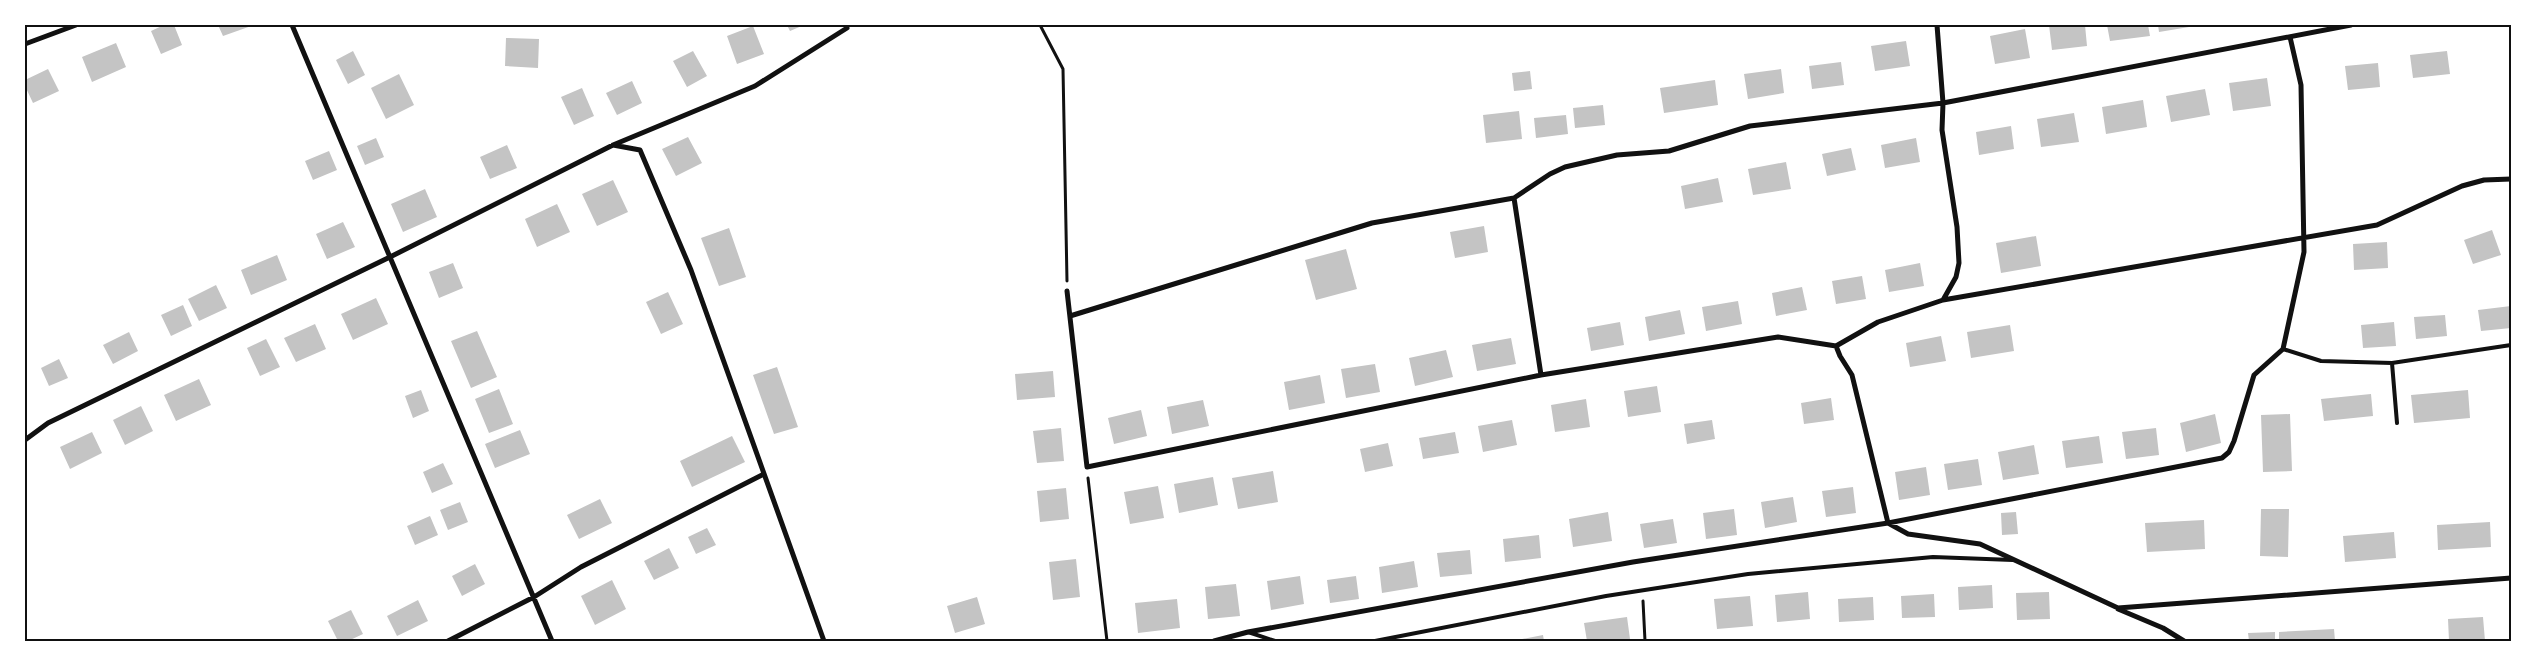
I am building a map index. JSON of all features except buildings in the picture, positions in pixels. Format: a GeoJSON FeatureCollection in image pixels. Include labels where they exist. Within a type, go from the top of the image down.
{"type":"FeatureCollection","features":[{"type":"Feature","properties":{"kind":"street"},"geometry":{"type":"LineString","coordinates":[[25,44],[76,25]]}},
{"type":"Feature","properties":{"kind":"street"},"geometry":{"type":"LineString","coordinates":[[292,25],[552,641]]}},
{"type":"Feature","properties":{"kind":"street"},"geometry":{"type":"LineString","coordinates":[[1937,25],[1943,103],[1942,130],[1957,227],[1959,263],[1956,277],[1943,300]]}},
{"type":"Feature","properties":{"kind":"street"},"geometry":{"type":"LineString","coordinates":[[1070,316],[1372,223],[1514,198],[1550,174],[1565,167],[1617,155],[1669,152],[1750,126],[1943,103],[2351,25]]}},
{"type":"Feature","properties":{"kind":"street"},"geometry":{"type":"LineString","coordinates":[[25,440],[48,423],[390,257],[613,144],[755,86],[847,28]]}},
{"type":"Feature","properties":{"kind":"street"},"geometry":{"type":"LineString","coordinates":[[1214,641],[1248,632],[1634,562],[1888,523],[2222,458],[2229,452],[2234,441],[2254,375],[2283,349],[2304,252],[2301,85],[2290,37]]}},
{"type":"Feature","properties":{"kind":"street"},"geometry":{"type":"LineString","coordinates":[[613,144],[640,150],[691,270],[824,641]]}},
{"type":"Feature","properties":{"kind":"street"},"geometry":{"type":"LineString","coordinates":[[1067,291],[1087,468],[1541,375],[1778,338],[1836,346],[1878,322],[1943,300],[2377,225],[2462,186],[2484,180],[2511,179]]}},
{"type":"Feature","properties":{"kind":"street"},"geometry":{"type":"LineString","coordinates":[[1514,198],[1541,375]]}},
{"type":"Feature","properties":{"kind":"street"},"geometry":{"type":"LineString","coordinates":[[1836,346],[1852,376],[1888,523],[1908,534],[1980,544],[2163,628],[2184,641]]}},
{"type":"Feature","properties":{"kind":"street"},"geometry":{"type":"LineString","coordinates":[[448,641],[534,597],[581,567],[764,474]]}},
{"type":"Feature","properties":{"kind":"street"},"geometry":{"type":"LineString","coordinates":[[2118,608],[2511,578]]}},
{"type":"Feature","properties":{"kind":"lane"},"geometry":{"type":"LineString","coordinates":[[2283,349],[2321,361],[2392,363],[2511,345]]}},
{"type":"Feature","properties":{"kind":"lane"},"geometry":{"type":"LineString","coordinates":[[2392,363],[2397,423]]}},
{"type":"Feature","properties":{"kind":"lane"},"geometry":{"type":"LineString","coordinates":[[1375,641],[1606,596],[1748,574],[1933,557],[2014,560]]}},
{"type":"Feature","properties":{"kind":"lane"},"geometry":{"type":"LineString","coordinates":[[1248,632],[1276,641]]}},
{"type":"Feature","properties":{"kind":"path"},"geometry":{"type":"LineString","coordinates":[[1040,25],[1063,69],[1067,291]]}},
{"type":"Feature","properties":{"kind":"path"},"geometry":{"type":"LineString","coordinates":[[1087,468],[1107,641]]}}]}
